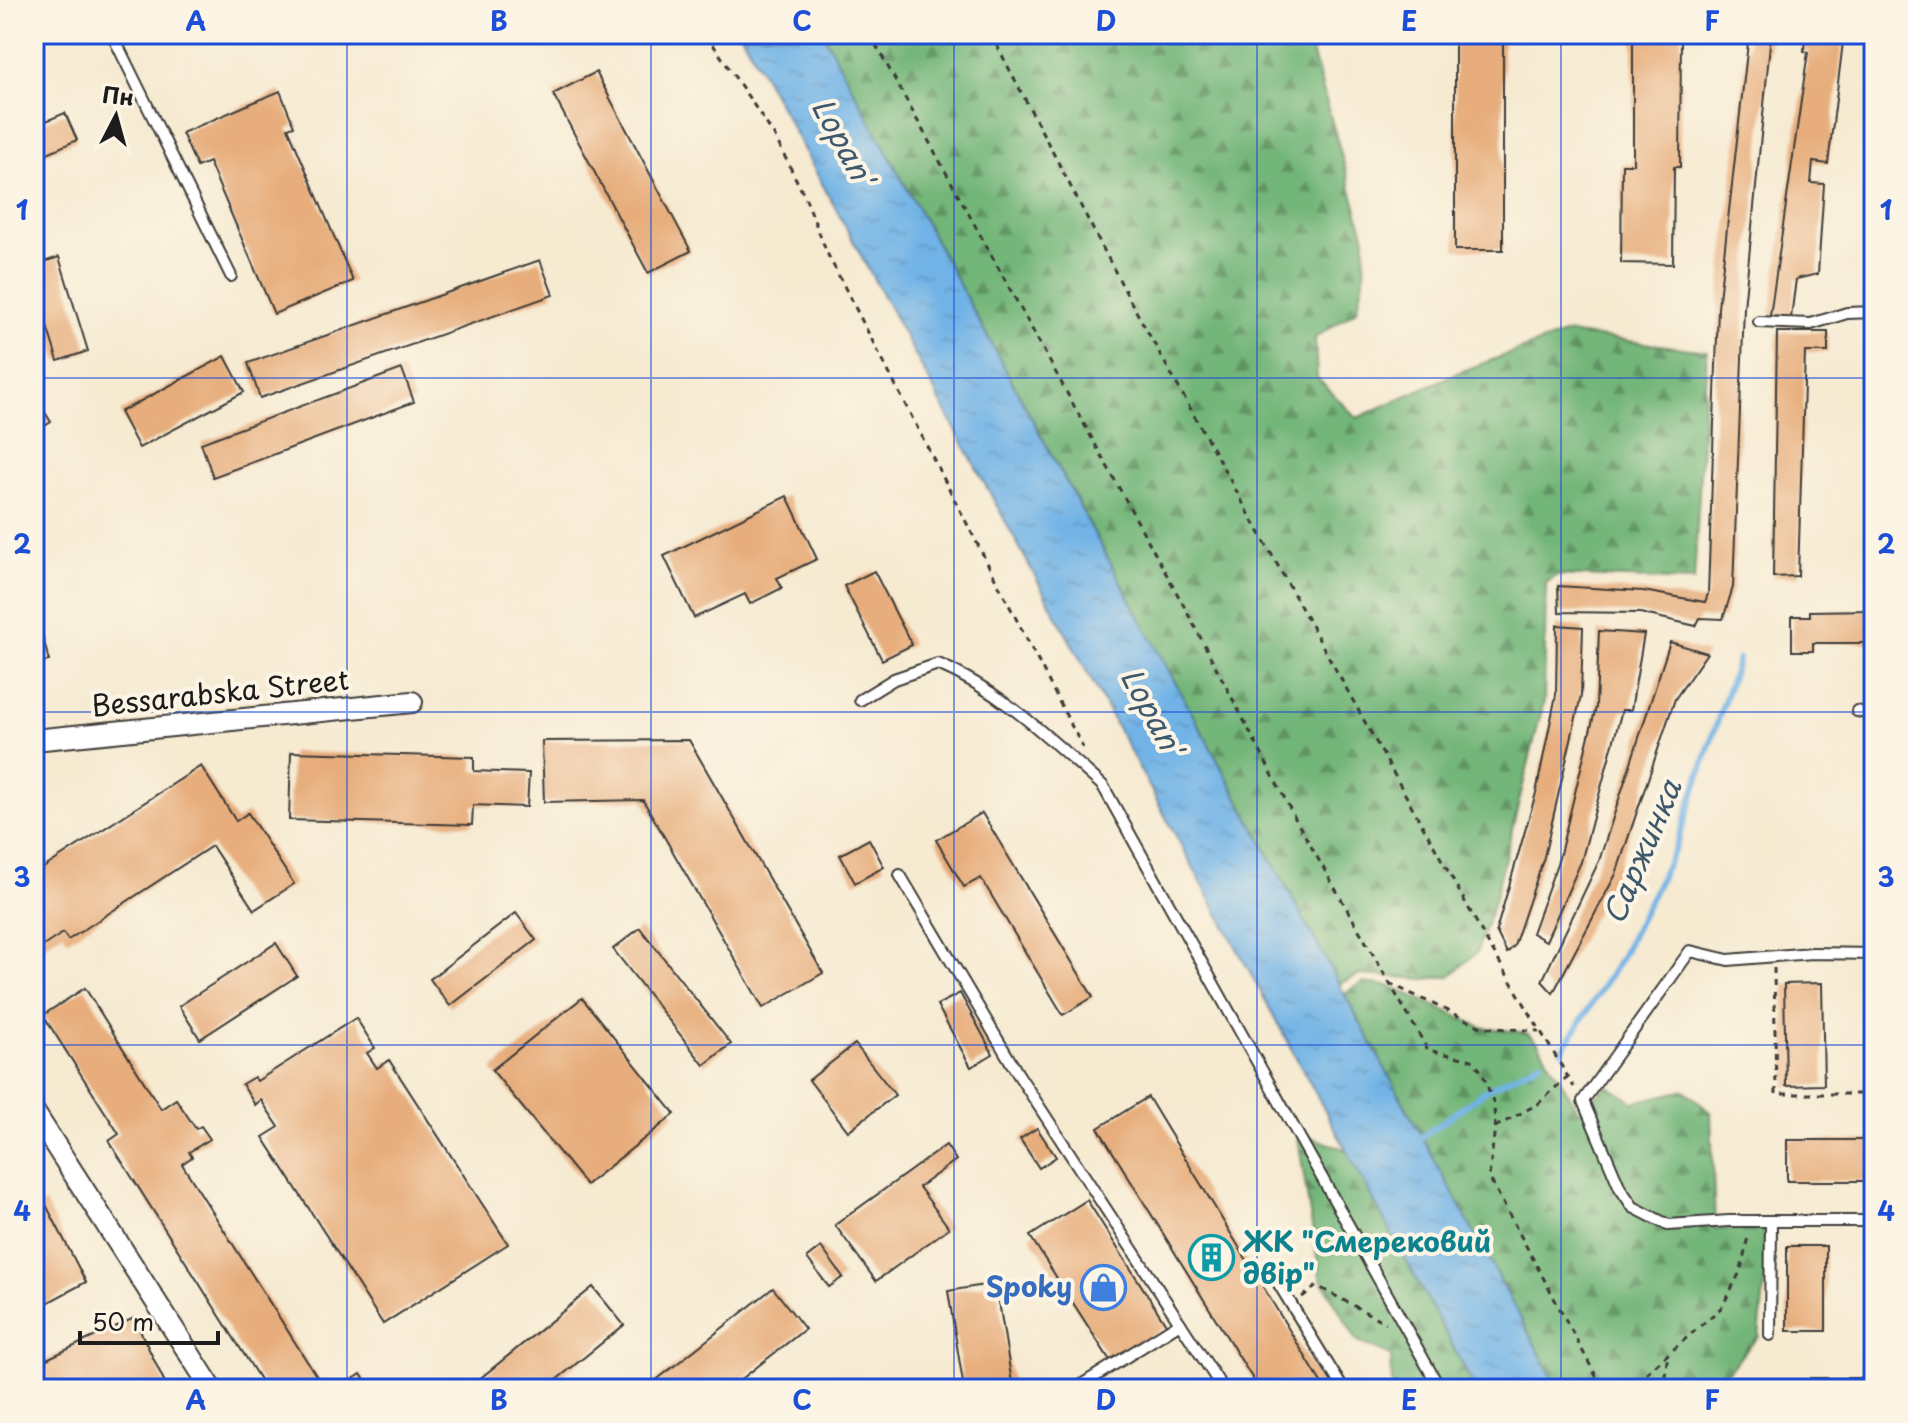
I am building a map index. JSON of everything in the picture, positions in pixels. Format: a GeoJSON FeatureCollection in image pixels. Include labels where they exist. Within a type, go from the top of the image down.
{"type":"FeatureCollection","features":[{"type":"Feature","properties":{"kind":"street","name":"Bessarabska Street"},"geometry":{"type":"LineString","coordinates":[[34,740],[412,702]]}},
{"type":"Feature","properties":{"kind":"street"},"geometry":{"type":"LineString","coordinates":[[34,1112],[212,1389]]}},
{"type":"Feature","properties":{"kind":"lane"},"geometry":{"type":"LineString","coordinates":[[112,34],[231,276]]}},
{"type":"Feature","properties":{"kind":"lane"},"geometry":{"type":"LineString","coordinates":[[1759,322],[1811,324],[1847,313],[1874,312]]}},
{"type":"Feature","properties":{"kind":"lane"},"geometry":{"type":"LineString","coordinates":[[860,700],[894,679],[938,664],[966,676],[1028,720],[1103,786],[1440,1389]]}},
{"type":"Feature","properties":{"kind":"lane"},"geometry":{"type":"LineString","coordinates":[[1857,711],[1874,715]]}},
{"type":"Feature","properties":{"kind":"lane"},"geometry":{"type":"LineString","coordinates":[[900,875],[1018,1074],[1223,1389]]}},
{"type":"Feature","properties":{"kind":"lane"},"geometry":{"type":"LineString","coordinates":[[1874,954],[1728,960],[1690,951],[1583,1101],[1620,1188],[1633,1207],[1668,1225],[1751,1220],[1874,1221]]}},
{"type":"Feature","properties":{"kind":"lane"},"geometry":{"type":"LineString","coordinates":[[1770,1335],[1771,1221]]}},
{"type":"Feature","properties":{"kind":"lane"},"geometry":{"type":"LineString","coordinates":[[1269,1268],[1343,1389]]}},
{"type":"Feature","properties":{"kind":"lane"},"geometry":{"type":"LineString","coordinates":[[1075,1389],[1180,1323]]}},
{"type":"Feature","properties":{"kind":"path"},"geometry":{"type":"LineString","coordinates":[[706,34],[774,135],[827,253],[1088,758]]}},
{"type":"Feature","properties":{"kind":"path"},"geometry":{"type":"LineString","coordinates":[[870,34],[1185,608],[1297,822],[1428,1050],[1472,1060],[1482,1072],[1494,1104],[1495,1127],[1489,1177],[1603,1389]]}},
{"type":"Feature","properties":{"kind":"path"},"geometry":{"type":"LineString","coordinates":[[991,34],[1131,302],[1488,943],[1583,1101]]}},
{"type":"Feature","properties":{"kind":"path"},"geometry":{"type":"LineString","coordinates":[[1774,956],[1776,1094],[1874,1094]]}},
{"type":"Feature","properties":{"kind":"path"},"geometry":{"type":"LineString","coordinates":[[1389,983],[1481,1027],[1531,1033],[1541,1030]]}},
{"type":"Feature","properties":{"kind":"path"},"geometry":{"type":"LineString","coordinates":[[1495,1127],[1538,1104],[1567,1077]]}},
{"type":"Feature","properties":{"kind":"path"},"geometry":{"type":"LineString","coordinates":[[1628,1389],[1722,1307],[1741,1270],[1751,1220]]}},
{"type":"Feature","properties":{"kind":"path"},"geometry":{"type":"LineString","coordinates":[[1291,1304],[1317,1286],[1410,1336]]}},
{"type":"Feature","properties":{"kind":"path"},"geometry":{"type":"LineString","coordinates":[[1663,1389],[1668,1354]]}},
{"type":"Feature","properties":{"kind":"green space"},"geometry":{"type":"Polygon","coordinates":[[[823,34],[1307,34],[1365,238],[1364,280],[1357,310],[1315,338],[1317,378],[1357,418],[1457,373],[1566,333],[1707,351],[1694,581],[1557,575],[1546,583],[1544,701],[1495,898],[1477,952],[1450,976],[1425,979],[1359,975],[1339,984],[823,34]]]}},
{"type":"Feature","properties":{"kind":"green space"},"geometry":{"type":"Polygon","coordinates":[[[1362,983],[1391,986],[1481,1027],[1527,1033],[1538,1043],[1579,1111],[1608,1086],[1634,1102],[1685,1090],[1711,1113],[1715,1229],[1763,1229],[1766,1272],[1759,1336],[1712,1389],[1559,1389],[1344,993],[1362,983]]]}},
{"type":"Feature","properties":{"kind":"green space"},"geometry":{"type":"Polygon","coordinates":[[[1297,1132],[1347,1150],[1477,1389],[1392,1389],[1391,1356],[1357,1341],[1320,1277],[1297,1132]]]}},
{"type":"Feature","properties":{"kind":"water","name":"Lopan'"},"geometry":{"type":"Polygon","coordinates":[[[741,34],[823,34],[1559,1389],[1476,1389],[741,34]]]}},
{"type":"Feature","properties":{"kind":"building"},"geometry":{"type":"Polygon","coordinates":[[[1455,34],[1503,34],[1503,250],[1455,250],[1455,34]]]}},
{"type":"Feature","properties":{"kind":"building"},"geometry":{"type":"Polygon","coordinates":[[[1633,34],[1681,34],[1680,167],[1674,167],[1673,264],[1621,263],[1622,164],[1633,164],[1633,34]]]}},
{"type":"Feature","properties":{"kind":"building"},"geometry":{"type":"Polygon","coordinates":[[[1749,34],[1771,34],[1744,308],[1733,587],[1723,619],[1700,618],[1696,626],[1640,613],[1559,612],[1558,586],[1643,591],[1705,602],[1708,594],[1718,308],[1749,34]]]}},
{"type":"Feature","properties":{"kind":"building"},"geometry":{"type":"Polygon","coordinates":[[[1805,34],[1844,34],[1828,164],[1813,162],[1811,183],[1824,184],[1818,274],[1796,279],[1791,318],[1770,316],[1808,52],[1804,51],[1805,34]]]}},
{"type":"Feature","properties":{"kind":"building"},"geometry":{"type":"Polygon","coordinates":[[[596,72],[691,251],[648,273],[553,94],[596,72]]]}},
{"type":"Feature","properties":{"kind":"building"},"geometry":{"type":"Polygon","coordinates":[[[280,91],[294,126],[288,128],[353,281],[274,314],[209,162],[197,167],[182,133],[280,91]]]}},
{"type":"Feature","properties":{"kind":"building"},"geometry":{"type":"Polygon","coordinates":[[[65,113],[77,140],[41,156],[34,141],[34,126],[65,113]]]}},
{"type":"Feature","properties":{"kind":"building"},"geometry":{"type":"Polygon","coordinates":[[[59,257],[88,351],[58,361],[34,285],[34,265],[59,257]]]}},
{"type":"Feature","properties":{"kind":"building"},"geometry":{"type":"Polygon","coordinates":[[[540,260],[553,295],[260,398],[248,363],[540,260]]]}},
{"type":"Feature","properties":{"kind":"building"},"geometry":{"type":"Polygon","coordinates":[[[34,320],[46,355],[34,359],[34,320]]]}},
{"type":"Feature","properties":{"kind":"building"},"geometry":{"type":"Polygon","coordinates":[[[1777,332],[1828,332],[1828,352],[1805,352],[1798,576],[1773,577],[1777,332]]]}},
{"type":"Feature","properties":{"kind":"building"},"geometry":{"type":"Polygon","coordinates":[[[225,356],[244,392],[139,448],[120,412],[225,356]]]}},
{"type":"Feature","properties":{"kind":"building"},"geometry":{"type":"Polygon","coordinates":[[[402,369],[414,402],[213,477],[201,443],[402,369]]]}},
{"type":"Feature","properties":{"kind":"building"},"geometry":{"type":"Polygon","coordinates":[[[34,395],[51,422],[34,433],[34,395]]]}},
{"type":"Feature","properties":{"kind":"building"},"geometry":{"type":"Polygon","coordinates":[[[787,496],[817,559],[777,578],[782,588],[750,604],[745,594],[694,618],[664,556],[787,496]]]}},
{"type":"Feature","properties":{"kind":"building"},"geometry":{"type":"Polygon","coordinates":[[[874,571],[912,645],[882,660],[844,586],[874,571]]]}},
{"type":"Feature","properties":{"kind":"building"},"geometry":{"type":"Polygon","coordinates":[[[34,601],[49,661],[34,664],[34,601]]]}},
{"type":"Feature","properties":{"kind":"building"},"geometry":{"type":"Polygon","coordinates":[[[1874,610],[1874,643],[1813,643],[1813,651],[1792,651],[1792,616],[1810,616],[1810,611],[1874,610]]]}},
{"type":"Feature","properties":{"kind":"building"},"geometry":{"type":"Polygon","coordinates":[[[1557,625],[1583,627],[1581,696],[1544,857],[1514,946],[1507,953],[1496,931],[1536,793],[1556,695],[1557,625]]]}},
{"type":"Feature","properties":{"kind":"building"},"geometry":{"type":"Polygon","coordinates":[[[1599,631],[1644,634],[1631,710],[1622,710],[1581,862],[1546,941],[1532,933],[1559,858],[1596,707],[1599,631]]]}},
{"type":"Feature","properties":{"kind":"building"},"geometry":{"type":"Polygon","coordinates":[[[1670,642],[1707,653],[1675,699],[1616,874],[1553,993],[1542,981],[1599,861],[1670,642]]]}},
{"type":"Feature","properties":{"kind":"building"},"geometry":{"type":"Polygon","coordinates":[[[689,740],[823,973],[763,1008],[643,800],[544,802],[542,741],[689,740]]]}},
{"type":"Feature","properties":{"kind":"building"},"geometry":{"type":"Polygon","coordinates":[[[291,752],[474,757],[474,771],[529,773],[527,807],[473,805],[472,825],[289,820],[291,752]]]}},
{"type":"Feature","properties":{"kind":"building"},"geometry":{"type":"Polygon","coordinates":[[[201,766],[236,821],[248,813],[294,884],[254,910],[212,846],[68,940],[63,933],[34,952],[34,874],[201,766]]]}},
{"type":"Feature","properties":{"kind":"building"},"geometry":{"type":"Polygon","coordinates":[[[982,813],[1093,997],[1063,1015],[981,878],[964,887],[936,840],[982,813]]]}},
{"type":"Feature","properties":{"kind":"building"},"geometry":{"type":"Polygon","coordinates":[[[869,839],[884,867],[855,883],[840,855],[869,839]]]}},
{"type":"Feature","properties":{"kind":"building"},"geometry":{"type":"Polygon","coordinates":[[[516,913],[536,940],[450,1006],[430,979],[516,913]]]}},
{"type":"Feature","properties":{"kind":"building"},"geometry":{"type":"Polygon","coordinates":[[[640,928],[731,1044],[704,1065],[613,949],[640,928]]]}},
{"type":"Feature","properties":{"kind":"building"},"geometry":{"type":"Polygon","coordinates":[[[276,943],[297,976],[200,1039],[179,1006],[276,943]]]}},
{"type":"Feature","properties":{"kind":"building"},"geometry":{"type":"Polygon","coordinates":[[[1822,983],[1824,1085],[1786,1086],[1784,984],[1822,983]]]}},
{"type":"Feature","properties":{"kind":"building"},"geometry":{"type":"Polygon","coordinates":[[[85,988],[161,1109],[176,1099],[196,1129],[201,1126],[210,1139],[189,1152],[192,1157],[182,1164],[324,1388],[266,1389],[109,1141],[119,1134],[43,1015],[85,988]]]}},
{"type":"Feature","properties":{"kind":"building"},"geometry":{"type":"Polygon","coordinates":[[[960,993],[993,1054],[971,1067],[937,1005],[960,993]]]}},
{"type":"Feature","properties":{"kind":"building"},"geometry":{"type":"Polygon","coordinates":[[[582,998],[675,1114],[586,1185],[492,1070],[582,998]]]}},
{"type":"Feature","properties":{"kind":"building"},"geometry":{"type":"Polygon","coordinates":[[[356,1018],[375,1048],[367,1053],[377,1068],[389,1060],[508,1244],[383,1324],[263,1137],[279,1127],[261,1100],[255,1105],[242,1084],[254,1077],[257,1081],[356,1018]]]}},
{"type":"Feature","properties":{"kind":"building"},"geometry":{"type":"Polygon","coordinates":[[[855,1044],[895,1095],[848,1131],[809,1080],[855,1044]]]}},
{"type":"Feature","properties":{"kind":"building","name":"ЖК \"Смерековий двір\""},"geometry":{"type":"Polygon","coordinates":[[[1148,1097],[1325,1389],[1259,1389],[1098,1128],[1148,1097]]]}},
{"type":"Feature","properties":{"kind":"building"},"geometry":{"type":"Polygon","coordinates":[[[1037,1128],[1056,1157],[1039,1168],[1020,1139],[1037,1128]]]}},
{"type":"Feature","properties":{"kind":"building"},"geometry":{"type":"Polygon","coordinates":[[[1787,1140],[1874,1140],[1874,1181],[1787,1181],[1787,1140]]]}},
{"type":"Feature","properties":{"kind":"building"},"geometry":{"type":"Polygon","coordinates":[[[946,1145],[956,1160],[919,1187],[949,1228],[876,1281],[835,1225],[946,1145]]]}},
{"type":"Feature","properties":{"kind":"building"},"geometry":{"type":"Polygon","coordinates":[[[1087,1200],[1167,1326],[1111,1362],[1030,1236],[1087,1200]]]}},
{"type":"Feature","properties":{"kind":"building"},"geometry":{"type":"Polygon","coordinates":[[[45,1203],[86,1282],[38,1308],[34,1300],[34,1209],[45,1203]]]}},
{"type":"Feature","properties":{"kind":"building"},"geometry":{"type":"Polygon","coordinates":[[[1787,1246],[1826,1246],[1826,1331],[1787,1331],[1787,1246]]]}},
{"type":"Feature","properties":{"kind":"building"},"geometry":{"type":"Polygon","coordinates":[[[821,1247],[843,1277],[829,1287],[807,1258],[821,1247]]]}},
{"type":"Feature","properties":{"kind":"building"},"geometry":{"type":"Polygon","coordinates":[[[996,1283],[1013,1389],[964,1389],[948,1291],[996,1283]]]}},
{"type":"Feature","properties":{"kind":"building"},"geometry":{"type":"Polygon","coordinates":[[[593,1287],[624,1325],[545,1389],[467,1389],[593,1287]]]}},
{"type":"Feature","properties":{"kind":"building"},"geometry":{"type":"Polygon","coordinates":[[[773,1288],[805,1329],[729,1389],[645,1389],[773,1288]]]}},
{"type":"Feature","properties":{"kind":"building"},"geometry":{"type":"Polygon","coordinates":[[[134,1318],[168,1389],[34,1389],[34,1365],[134,1318]]]}},
{"type":"Feature","properties":{"kind":"building"},"geometry":{"type":"Polygon","coordinates":[[[361,1374],[370,1387],[324,1388],[336,1380],[341,1387],[361,1374]]]}},
{"type":"Feature","properties":{"kind":"building"},"geometry":{"type":"Polygon","coordinates":[[[1810,1378],[1870,1378],[1870,1389],[1810,1389],[1810,1378]]]}},
{"type":"Feature","properties":{"kind":"waterway","name":"Саржинка"},"geometry":{"type":"LineString","coordinates":[[1562,1051],[1620,959],[1676,847],[1738,659]]}},
{"type":"Feature","properties":{"kind":"waterway","name":"Саржинка"},"geometry":{"type":"LineString","coordinates":[[1422,1137],[1488,1089],[1541,1062]]}},
{"type":"Feature","properties":{"kind":"place","name":"ЖК \"Смерековий двір\""},"geometry":{"type":"Point","coordinates":[1212,1258]}},
{"type":"Feature","properties":{"kind":"place","name":"Spoky"},"geometry":{"type":"Point","coordinates":[1103,1287]}}]}
